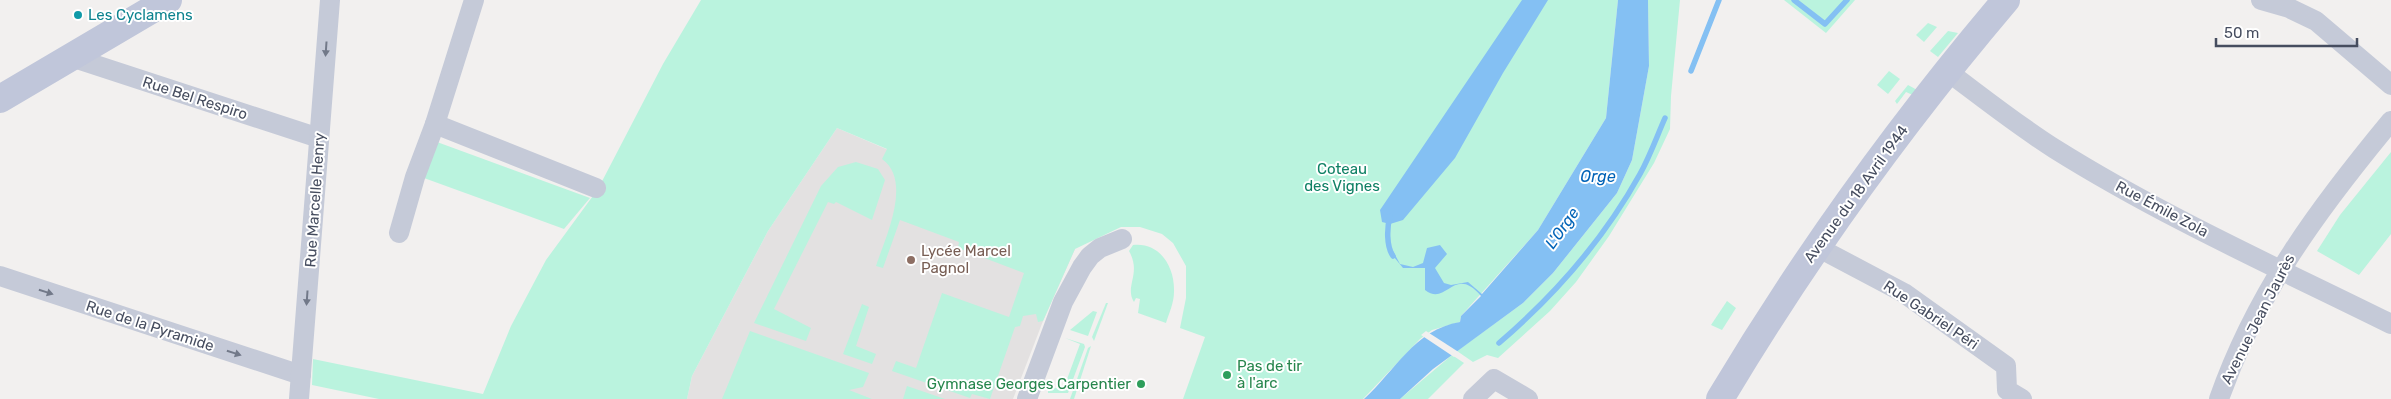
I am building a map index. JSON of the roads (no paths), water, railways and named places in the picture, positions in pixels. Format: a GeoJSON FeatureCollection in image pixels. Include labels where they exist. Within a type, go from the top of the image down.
{"type":"FeatureCollection","features":[{"type":"Feature","properties":{"kind":"street"},"geometry":{"type":"LineString","coordinates":[[0,99],[168,0]]}},
{"type":"Feature","properties":{"kind":"street","name":"Rue Marcelle Henry"},"geometry":{"type":"LineString","coordinates":[[299,399],[330,0]]}},
{"type":"Feature","properties":{"kind":"street"},"geometry":{"type":"LineString","coordinates":[[399,233],[415,178],[435,124],[474,0]]}},
{"type":"Feature","properties":{"kind":"street","name":"Avenue du 18 Avril 1944"},"geometry":{"type":"LineString","coordinates":[[1720,399],[1817,247],[1947,71],[2006,0]]}},
{"type":"Feature","properties":{"kind":"street"},"geometry":{"type":"LineString","coordinates":[[2261,0],[2289,8],[2316,21],[2391,85]]}},
{"type":"Feature","properties":{"kind":"street","name":"Rue Bel Respiro"},"geometry":{"type":"LineString","coordinates":[[71,57],[320,138]]}},
{"type":"Feature","properties":{"kind":"street","name":"Rue Émile Zola"},"geometry":{"type":"LineString","coordinates":[[1947,71],[2053,147],[2095,173],[2217,239],[2391,324]]}},
{"type":"Feature","properties":{"kind":"street","name":"Avenue Jean Jaurès"},"geometry":{"type":"LineString","coordinates":[[2219,399],[2229,371],[2280,269],[2333,191],[2391,121]]}},
{"type":"Feature","properties":{"kind":"street"},"geometry":{"type":"LineString","coordinates":[[435,124],[596,188]]}},
{"type":"Feature","properties":{"kind":"street"},"geometry":{"type":"LineString","coordinates":[[1027,399],[1063,302],[1082,267],[1090,256],[1100,248],[1122,239]]}},
{"type":"Feature","properties":{"kind":"street","name":"Rue Gabriel Péri"},"geometry":{"type":"LineString","coordinates":[[1817,247],[1904,293],[2006,366],[2007,390],[2022,399]]}},
{"type":"Feature","properties":{"kind":"street","name":"Rue de la Pyramide"},"geometry":{"type":"LineString","coordinates":[[0,276],[301,375]]}},
{"type":"Feature","properties":{"kind":"street"},"geometry":{"type":"LineString","coordinates":[[1473,399],[1494,379],[1528,399]]}},
{"type":"Feature","properties":{"kind":"water"},"geometry":{"type":"Polygon","coordinates":[[[1522,0],[1548,0],[1503,73],[1455,158],[1403,220],[1390,224],[1382,222],[1380,210],[1522,0]]]}},
{"type":"Feature","properties":{"kind":"water","name":"Orge"},"geometry":{"type":"Polygon","coordinates":[[[1618,0],[1648,0],[1649,66],[1632,160],[1617,193],[1553,273],[1523,303],[1433,369],[1400,399],[1364,399],[1418,342],[1444,326],[1460,322],[1461,316],[1481,296],[1472,287],[1464,284],[1457,285],[1439,294],[1433,294],[1425,290],[1425,268],[1403,268],[1389,251],[1393,251],[1400,264],[1413,267],[1423,263],[1427,248],[1440,245],[1447,254],[1435,268],[1444,283],[1451,285],[1468,282],[1482,294],[1538,230],[1606,118],[1618,0]]]}},
{"type":"Feature","properties":{"kind":"waterway"},"geometry":{"type":"LineString","coordinates":[[1691,71],[1719,0]]}},
{"type":"Feature","properties":{"kind":"waterway"},"geometry":{"type":"LineString","coordinates":[[1794,0],[1825,24],[1847,0]]}},
{"type":"Feature","properties":{"kind":"waterway"},"geometry":{"type":"LineString","coordinates":[[1499,343],[1559,286],[1611,221],[1640,174],[1665,118]]}},
{"type":"Feature","properties":{"kind":"waterway"},"geometry":{"type":"LineString","coordinates":[[1390,216],[1388,236],[1389,247],[1393,256]]}},
{"type":"Feature","properties":{"kind":"place","name":"Les Cyclamens"},"geometry":{"type":"Point","coordinates":[78,15]}},
{"type":"Feature","properties":{"kind":"place","name":"Lycée Marcel Pagnol"},"geometry":{"type":"Point","coordinates":[911,260]}},
{"type":"Feature","properties":{"kind":"place","name":"Pas de tir à l'arc"},"geometry":{"type":"Point","coordinates":[1227,375]}},
{"type":"Feature","properties":{"kind":"place","name":"Gymnase Georges Carpentier"},"geometry":{"type":"Point","coordinates":[1141,384]}},
{"type":"Feature","properties":{"kind":"park label","name":"Coteau des Vignes"},"geometry":{"type":"Point","coordinates":[1342,178]}},
{"type":"Feature","properties":{"kind":"water label","name":"L'Orge"},"geometry":{"type":"Point","coordinates":[1562,228]}}]}
